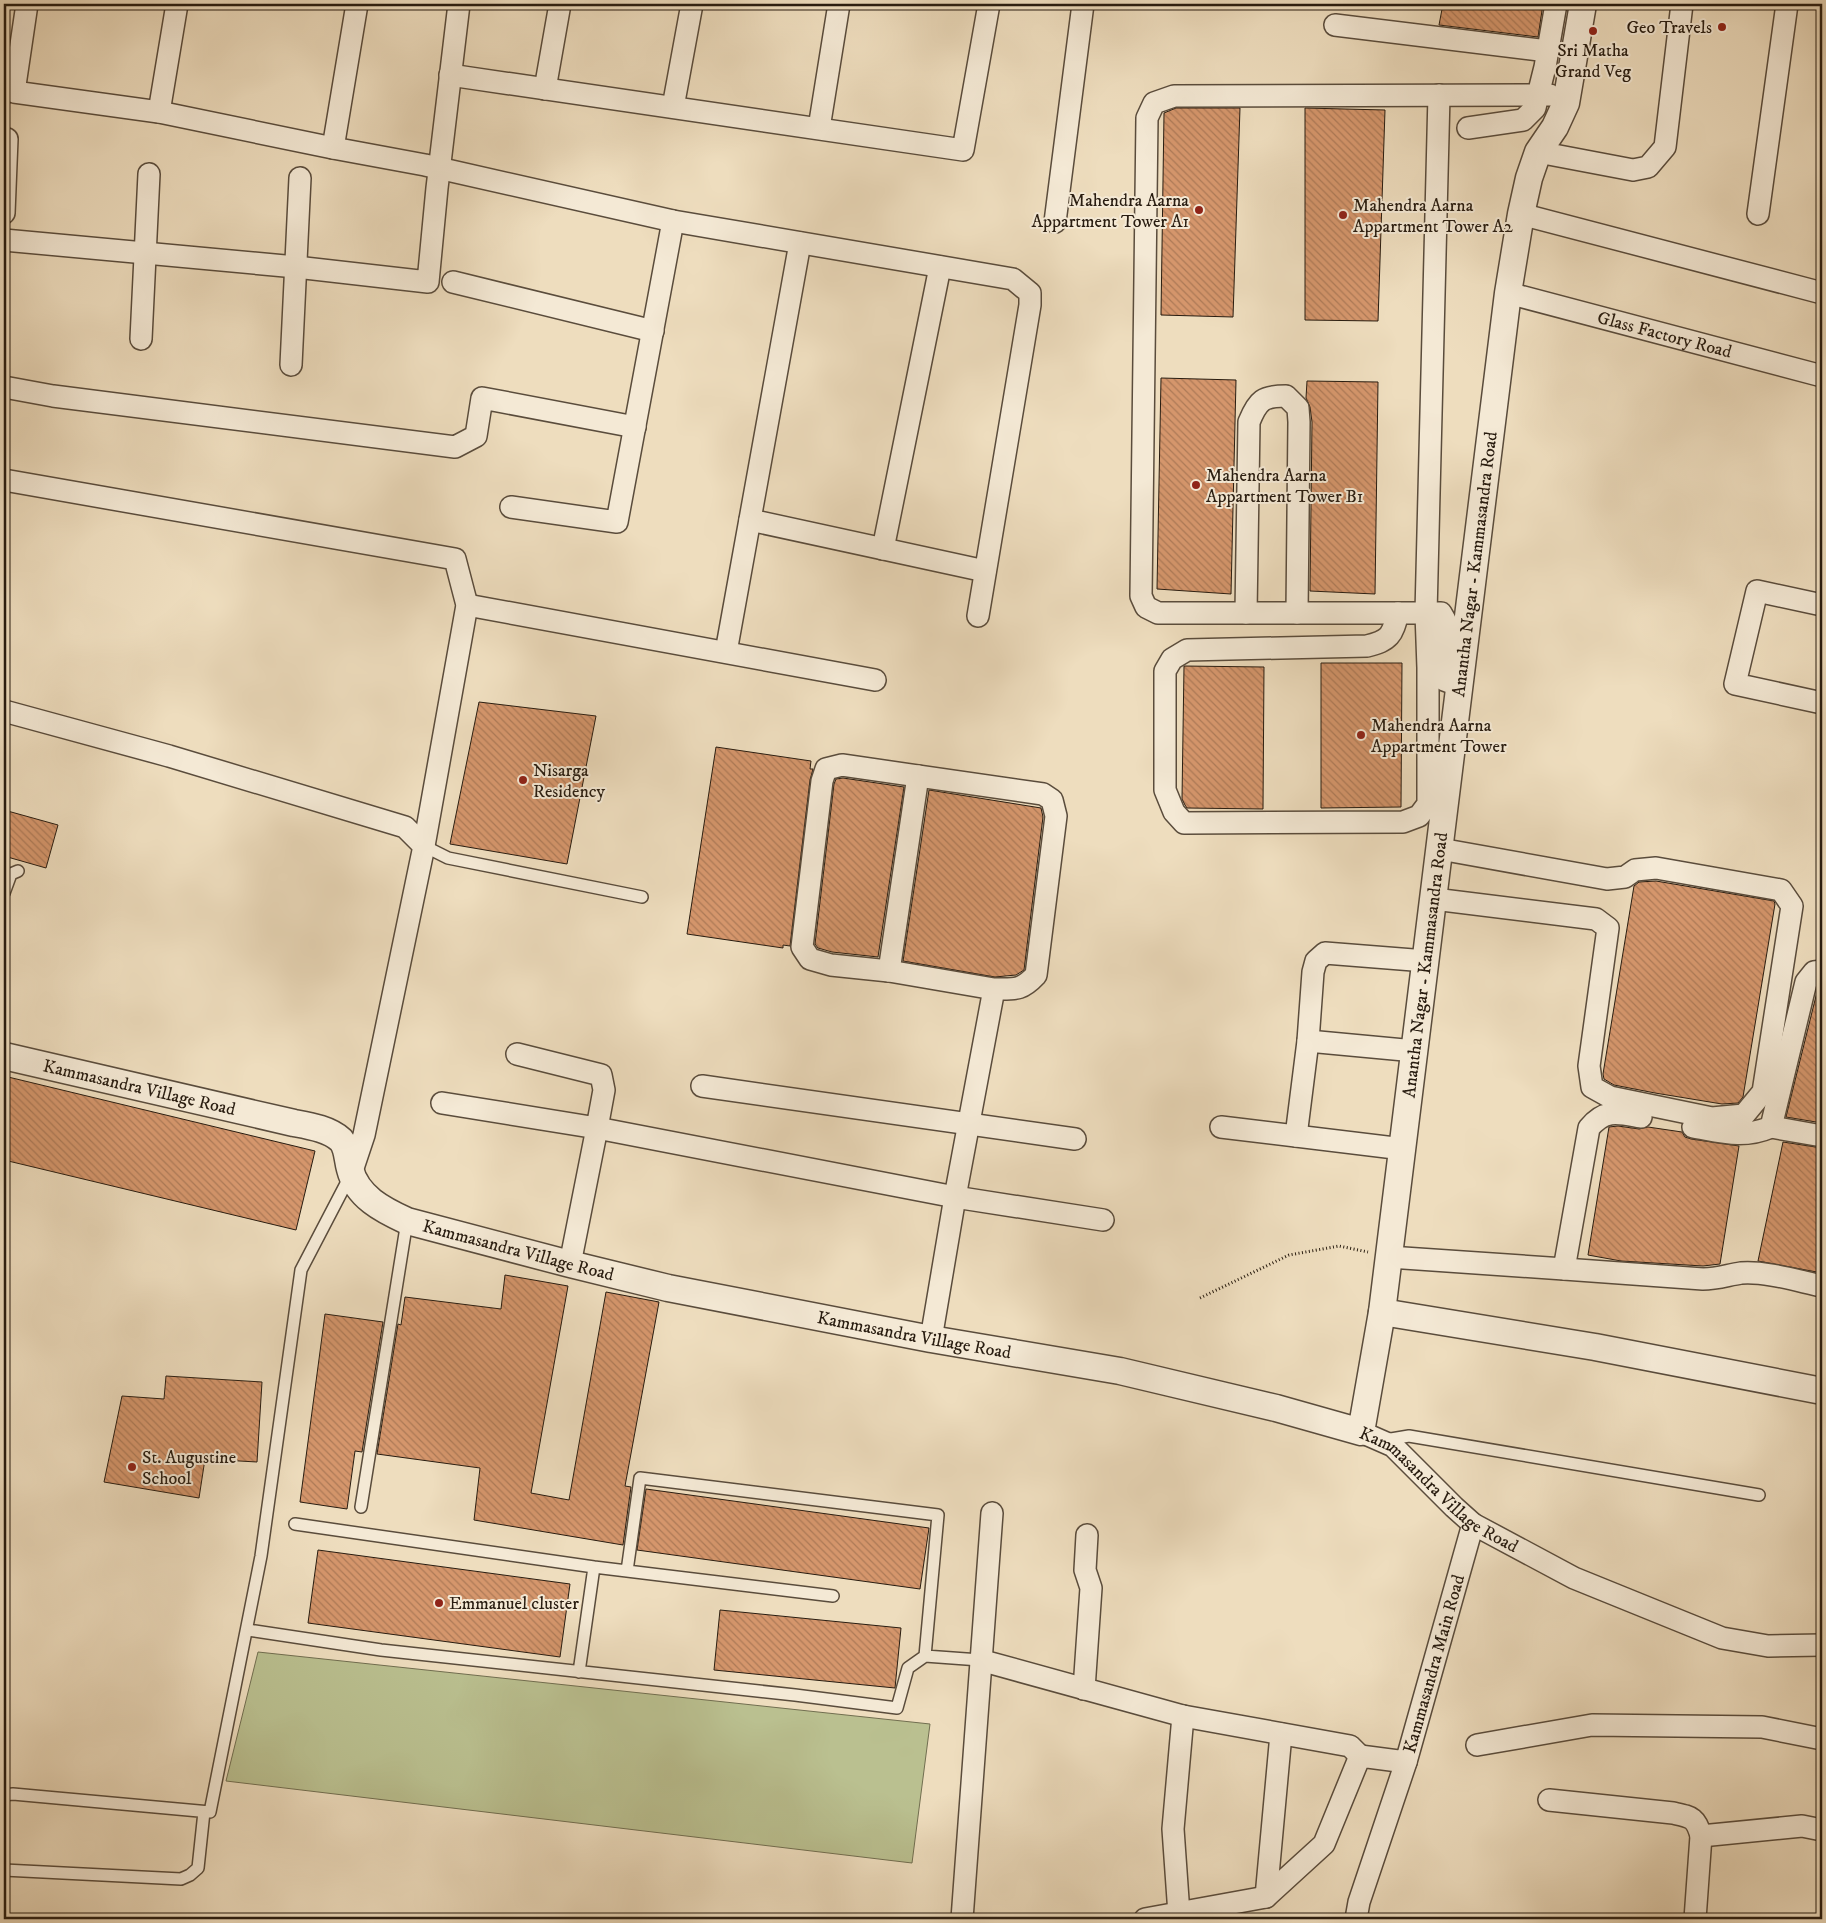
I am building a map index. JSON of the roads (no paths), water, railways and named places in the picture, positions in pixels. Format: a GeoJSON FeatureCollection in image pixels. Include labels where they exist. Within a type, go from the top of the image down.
{"type":"FeatureCollection","features":[{"type":"Feature","properties":{"kind":"street"},"geometry":{"type":"LineString","coordinates":[[27,4],[14,92],[159,112],[440,169],[672,221],[1013,279],[1030,293],[1030,305],[978,616]]}},
{"type":"Feature","properties":{"kind":"street"},"geometry":{"type":"LineString","coordinates":[[159,112],[177,4]]}},
{"type":"Feature","properties":{"kind":"street"},"geometry":{"type":"LineString","coordinates":[[333,148],[357,4]]}},
{"type":"Feature","properties":{"kind":"street"},"geometry":{"type":"LineString","coordinates":[[4,240],[296,267],[428,282],[459,4]]}},
{"type":"Feature","properties":{"kind":"street"},"geometry":{"type":"LineString","coordinates":[[545,89],[560,4]]}},
{"type":"Feature","properties":{"kind":"street"},"geometry":{"type":"LineString","coordinates":[[673,107],[692,4]]}},
{"type":"Feature","properties":{"kind":"street"},"geometry":{"type":"LineString","coordinates":[[819,128],[839,4]]}},
{"type":"Feature","properties":{"kind":"street"},"geometry":{"type":"LineString","coordinates":[[450,75],[963,150],[988,4]]}},
{"type":"Feature","properties":{"kind":"street"},"geometry":{"type":"LineString","coordinates":[[1055,222],[1083,4]]}},
{"type":"Feature","properties":{"kind":"street"},"geometry":{"type":"LineString","coordinates":[[1468,128],[1523,120],[1534,108],[1548,51],[1556,4]]}},
{"type":"Feature","properties":{"kind":"street","name":"Anantha Nagar - Kammasandra Road"},"geometry":{"type":"LineString","coordinates":[[1372,1436],[1382,1312],[1508,293],[1520,214],[1538,152],[1556,127],[1568,95],[1584,4]]}},
{"type":"Feature","properties":{"kind":"street"},"geometry":{"type":"LineString","coordinates":[[1538,152],[1633,170],[1648,167],[1665,147],[1682,4]]}},
{"type":"Feature","properties":{"kind":"street"},"geometry":{"type":"LineString","coordinates":[[1758,214],[1788,4]]}},
{"type":"Feature","properties":{"kind":"street"},"geometry":{"type":"LineString","coordinates":[[1335,25],[1548,51]]}},
{"type":"Feature","properties":{"kind":"street"},"geometry":{"type":"LineString","coordinates":[[1398,613],[1394,629],[1384,642],[1367,646],[1187,650],[1172,659],[1165,671],[1165,790],[1174,812],[1184,823],[1402,822],[1419,816],[1428,804],[1426,612],[1439,95]]}},
{"type":"Feature","properties":{"kind":"street"},"geometry":{"type":"LineString","coordinates":[[1460,686],[1444,680],[1442,645],[1445,620],[1440,613],[1158,613],[1146,607],[1141,596],[1147,118],[1154,102],[1174,96],[1568,95]]}},
{"type":"Feature","properties":{"kind":"street"},"geometry":{"type":"LineString","coordinates":[[4,213],[7,138]]}},
{"type":"Feature","properties":{"kind":"street"},"geometry":{"type":"LineString","coordinates":[[141,338],[149,174]]}},
{"type":"Feature","properties":{"kind":"street"},"geometry":{"type":"LineString","coordinates":[[291,365],[300,178]]}},
{"type":"Feature","properties":{"kind":"street"},"geometry":{"type":"LineString","coordinates":[[1520,214],[1822,293]]}},
{"type":"Feature","properties":{"kind":"street"},"geometry":{"type":"LineString","coordinates":[[511,507],[617,522],[672,221]]}},
{"type":"Feature","properties":{"kind":"street"},"geometry":{"type":"LineString","coordinates":[[726,652],[800,243]]}},
{"type":"Feature","properties":{"kind":"street"},"geometry":{"type":"LineString","coordinates":[[884,549],[940,267]]}},
{"type":"Feature","properties":{"kind":"street"},"geometry":{"type":"LineString","coordinates":[[453,282],[652,331]]}},
{"type":"Feature","properties":{"kind":"street","name":"Glass Factory Road"},"geometry":{"type":"LineString","coordinates":[[1508,293],[1822,376]]}},
{"type":"Feature","properties":{"kind":"street"},"geometry":{"type":"LineString","coordinates":[[4,387],[54,396],[455,447],[476,436],[482,398],[635,427]]}},
{"type":"Feature","properties":{"kind":"street"},"geometry":{"type":"LineString","coordinates":[[1246,612],[1249,422],[1256,406],[1270,396],[1286,396],[1298,408],[1299,422],[1297,613]]}},
{"type":"Feature","properties":{"kind":"street"},"geometry":{"type":"LineString","coordinates":[[4,480],[455,558],[467,605],[424,846],[364,1135],[351,1174]]}},
{"type":"Feature","properties":{"kind":"street"},"geometry":{"type":"LineString","coordinates":[[750,520],[985,571]]}},
{"type":"Feature","properties":{"kind":"street"},"geometry":{"type":"LineString","coordinates":[[1822,605],[1757,591],[1735,684],[1822,703]]}},
{"type":"Feature","properties":{"kind":"street"},"geometry":{"type":"LineString","coordinates":[[467,605],[875,680]]}},
{"type":"Feature","properties":{"kind":"street"},"geometry":{"type":"LineString","coordinates":[[4,711],[169,756],[405,827],[424,846]]}},
{"type":"Feature","properties":{"kind":"street"},"geometry":{"type":"LineString","coordinates":[[842,765],[1043,794],[1052,800],[1056,816],[1036,974],[1027,984],[1018,990],[994,990],[889,971],[831,965],[810,959],[802,947],[822,781],[826,769],[842,765]]}},
{"type":"Feature","properties":{"kind":"street"},"geometry":{"type":"LineString","coordinates":[[889,971],[918,776]]}},
{"type":"Feature","properties":{"kind":"street"},"geometry":{"type":"LineString","coordinates":[[1434,899],[1596,919],[1608,928],[1589,1066],[1592,1086],[1610,1097],[1712,1118],[1744,1115],[1763,1092],[1792,906],[1781,890],[1656,868],[1635,870],[1626,877],[1607,879],[1440,848]]}},
{"type":"Feature","properties":{"kind":"street"},"geometry":{"type":"LineString","coordinates":[[1296,1136],[1308,1041],[1313,972],[1316,961],[1325,954],[1426,961]]}},
{"type":"Feature","properties":{"kind":"street"},"geometry":{"type":"LineString","coordinates":[[1771,1127],[1806,982],[1814,972],[1822,971]]}},
{"type":"Feature","properties":{"kind":"street"},"geometry":{"type":"LineString","coordinates":[[931,1339],[968,1124],[994,990]]}},
{"type":"Feature","properties":{"kind":"street"},"geometry":{"type":"LineString","coordinates":[[1308,1041],[1415,1051]]}},
{"type":"Feature","properties":{"kind":"street"},"geometry":{"type":"LineString","coordinates":[[517,1054],[601,1075],[604,1090],[570,1264]]}},
{"type":"Feature","properties":{"kind":"street","name":"Kammasandra Village Road"},"geometry":{"type":"LineString","coordinates":[[4,1056],[294,1122],[328,1132],[340,1140],[346,1147],[351,1174],[355,1184],[371,1201],[387,1212],[407,1221],[668,1288],[931,1339],[1120,1372],[1268,1406],[1372,1436],[1393,1446],[1473,1524],[1574,1578],[1722,1638],[1768,1646],[1822,1645]]}},
{"type":"Feature","properties":{"kind":"street"},"geometry":{"type":"LineString","coordinates":[[702,1086],[1075,1139]]}},
{"type":"Feature","properties":{"kind":"street"},"geometry":{"type":"LineString","coordinates":[[442,1103],[597,1128],[955,1197],[1103,1220]]}},
{"type":"Feature","properties":{"kind":"street"},"geometry":{"type":"LineString","coordinates":[[1564,1269],[1589,1128],[1598,1117],[1618,1112],[1737,1135],[1757,1133],[1771,1127],[1822,1136]]}},
{"type":"Feature","properties":{"kind":"street"},"geometry":{"type":"LineString","coordinates":[[1221,1127],[1402,1149]]}},
{"type":"Feature","properties":{"kind":"street"},"geometry":{"type":"LineString","coordinates":[[1389,1257],[1703,1279],[1719,1279],[1741,1273],[1759,1274],[1822,1286]]}},
{"type":"Feature","properties":{"kind":"street"},"geometry":{"type":"LineString","coordinates":[[1382,1312],[1596,1347],[1822,1391]]}},
{"type":"Feature","properties":{"kind":"street"},"geometry":{"type":"LineString","coordinates":[[962,1919],[992,1513]]}},
{"type":"Feature","properties":{"kind":"street","name":"Kammasandra Main Road"},"geometry":{"type":"LineString","coordinates":[[1360,1756],[1406,1762],[1473,1524]]}},
{"type":"Feature","properties":{"kind":"street"},"geometry":{"type":"LineString","coordinates":[[1084,1689],[1091,1588],[1085,1570],[1087,1536]]}},
{"type":"Feature","properties":{"kind":"street"},"geometry":{"type":"LineString","coordinates":[[980,1660],[1183,1716],[1350,1746],[1360,1756],[1324,1844],[1266,1897],[1145,1919]]}},
{"type":"Feature","properties":{"kind":"street"},"geometry":{"type":"LineString","coordinates":[[1179,1914],[1173,1830],[1183,1716]]}},
{"type":"Feature","properties":{"kind":"street"},"geometry":{"type":"LineString","coordinates":[[1477,1745],[1592,1725],[1762,1727],[1822,1739]]}},
{"type":"Feature","properties":{"kind":"street"},"geometry":{"type":"LineString","coordinates":[[1266,1897],[1281,1734]]}},
{"type":"Feature","properties":{"kind":"street"},"geometry":{"type":"LineString","coordinates":[[1356,1919],[1359,1902],[1406,1762]]}},
{"type":"Feature","properties":{"kind":"street"},"geometry":{"type":"LineString","coordinates":[[1549,1800],[1674,1812],[1691,1817],[1697,1823],[1701,1836],[1695,1919]]}},
{"type":"Feature","properties":{"kind":"street"},"geometry":{"type":"LineString","coordinates":[[1701,1836],[1802,1826],[1822,1830]]}},
{"type":"Feature","properties":{"kind":"lane"},"geometry":{"type":"LineString","coordinates":[[424,846],[448,858],[642,897]]}},
{"type":"Feature","properties":{"kind":"lane"},"geometry":{"type":"LineString","coordinates":[[4,893],[12,874],[18,871]]}},
{"type":"Feature","properties":{"kind":"lane"},"geometry":{"type":"LineString","coordinates":[[4,1795],[13,1794],[210,1812],[248,1630],[261,1556],[301,1270],[351,1174]]}},
{"type":"Feature","properties":{"kind":"lane"},"geometry":{"type":"LineString","coordinates":[[361,1507],[407,1221]]}},
{"type":"Feature","properties":{"kind":"lane"},"geometry":{"type":"LineString","coordinates":[[1372,1436],[1408,1436],[1759,1495]]}},
{"type":"Feature","properties":{"kind":"lane"},"geometry":{"type":"LineString","coordinates":[[627,1571],[640,1478],[938,1515],[925,1656]]}},
{"type":"Feature","properties":{"kind":"lane"},"geometry":{"type":"LineString","coordinates":[[295,1524],[594,1567],[833,1596]]}},
{"type":"Feature","properties":{"kind":"lane"},"geometry":{"type":"LineString","coordinates":[[579,1672],[594,1567]]}},
{"type":"Feature","properties":{"kind":"lane"},"geometry":{"type":"LineString","coordinates":[[248,1630],[381,1650],[795,1695],[897,1708],[908,1668],[925,1656],[980,1660]]}},
{"type":"Feature","properties":{"kind":"lane"},"geometry":{"type":"LineString","coordinates":[[4,1870],[181,1879],[190,1875],[198,1868],[204,1812]]}},
{"type":"Feature","properties":{"kind":"place","name":"Geo Travels"},"geometry":{"type":"Point","coordinates":[1722,27]}},
{"type":"Feature","properties":{"kind":"place","name":"Sri Matha Grand Veg"},"geometry":{"type":"Point","coordinates":[1593,31]}},
{"type":"Feature","properties":{"kind":"place","name":"Mahendra Aarna Appartment Tower A1"},"geometry":{"type":"Point","coordinates":[1199,210]}},
{"type":"Feature","properties":{"kind":"place","name":"Mahendra Aarna Appartment Tower A2"},"geometry":{"type":"Point","coordinates":[1343,215]}},
{"type":"Feature","properties":{"kind":"place","name":"Mahendra Aarna Appartment Tower B1"},"geometry":{"type":"Point","coordinates":[1196,485]}},
{"type":"Feature","properties":{"kind":"place","name":"Mahendra Aarna Appartment Tower"},"geometry":{"type":"Point","coordinates":[1361,735]}},
{"type":"Feature","properties":{"kind":"place","name":"Nisarga Residency"},"geometry":{"type":"Point","coordinates":[523,780]}},
{"type":"Feature","properties":{"kind":"place","name":"St. Augustine School"},"geometry":{"type":"Point","coordinates":[132,1467]}},
{"type":"Feature","properties":{"kind":"place","name":"Emmanuel cluster"},"geometry":{"type":"Point","coordinates":[439,1603]}}]}
